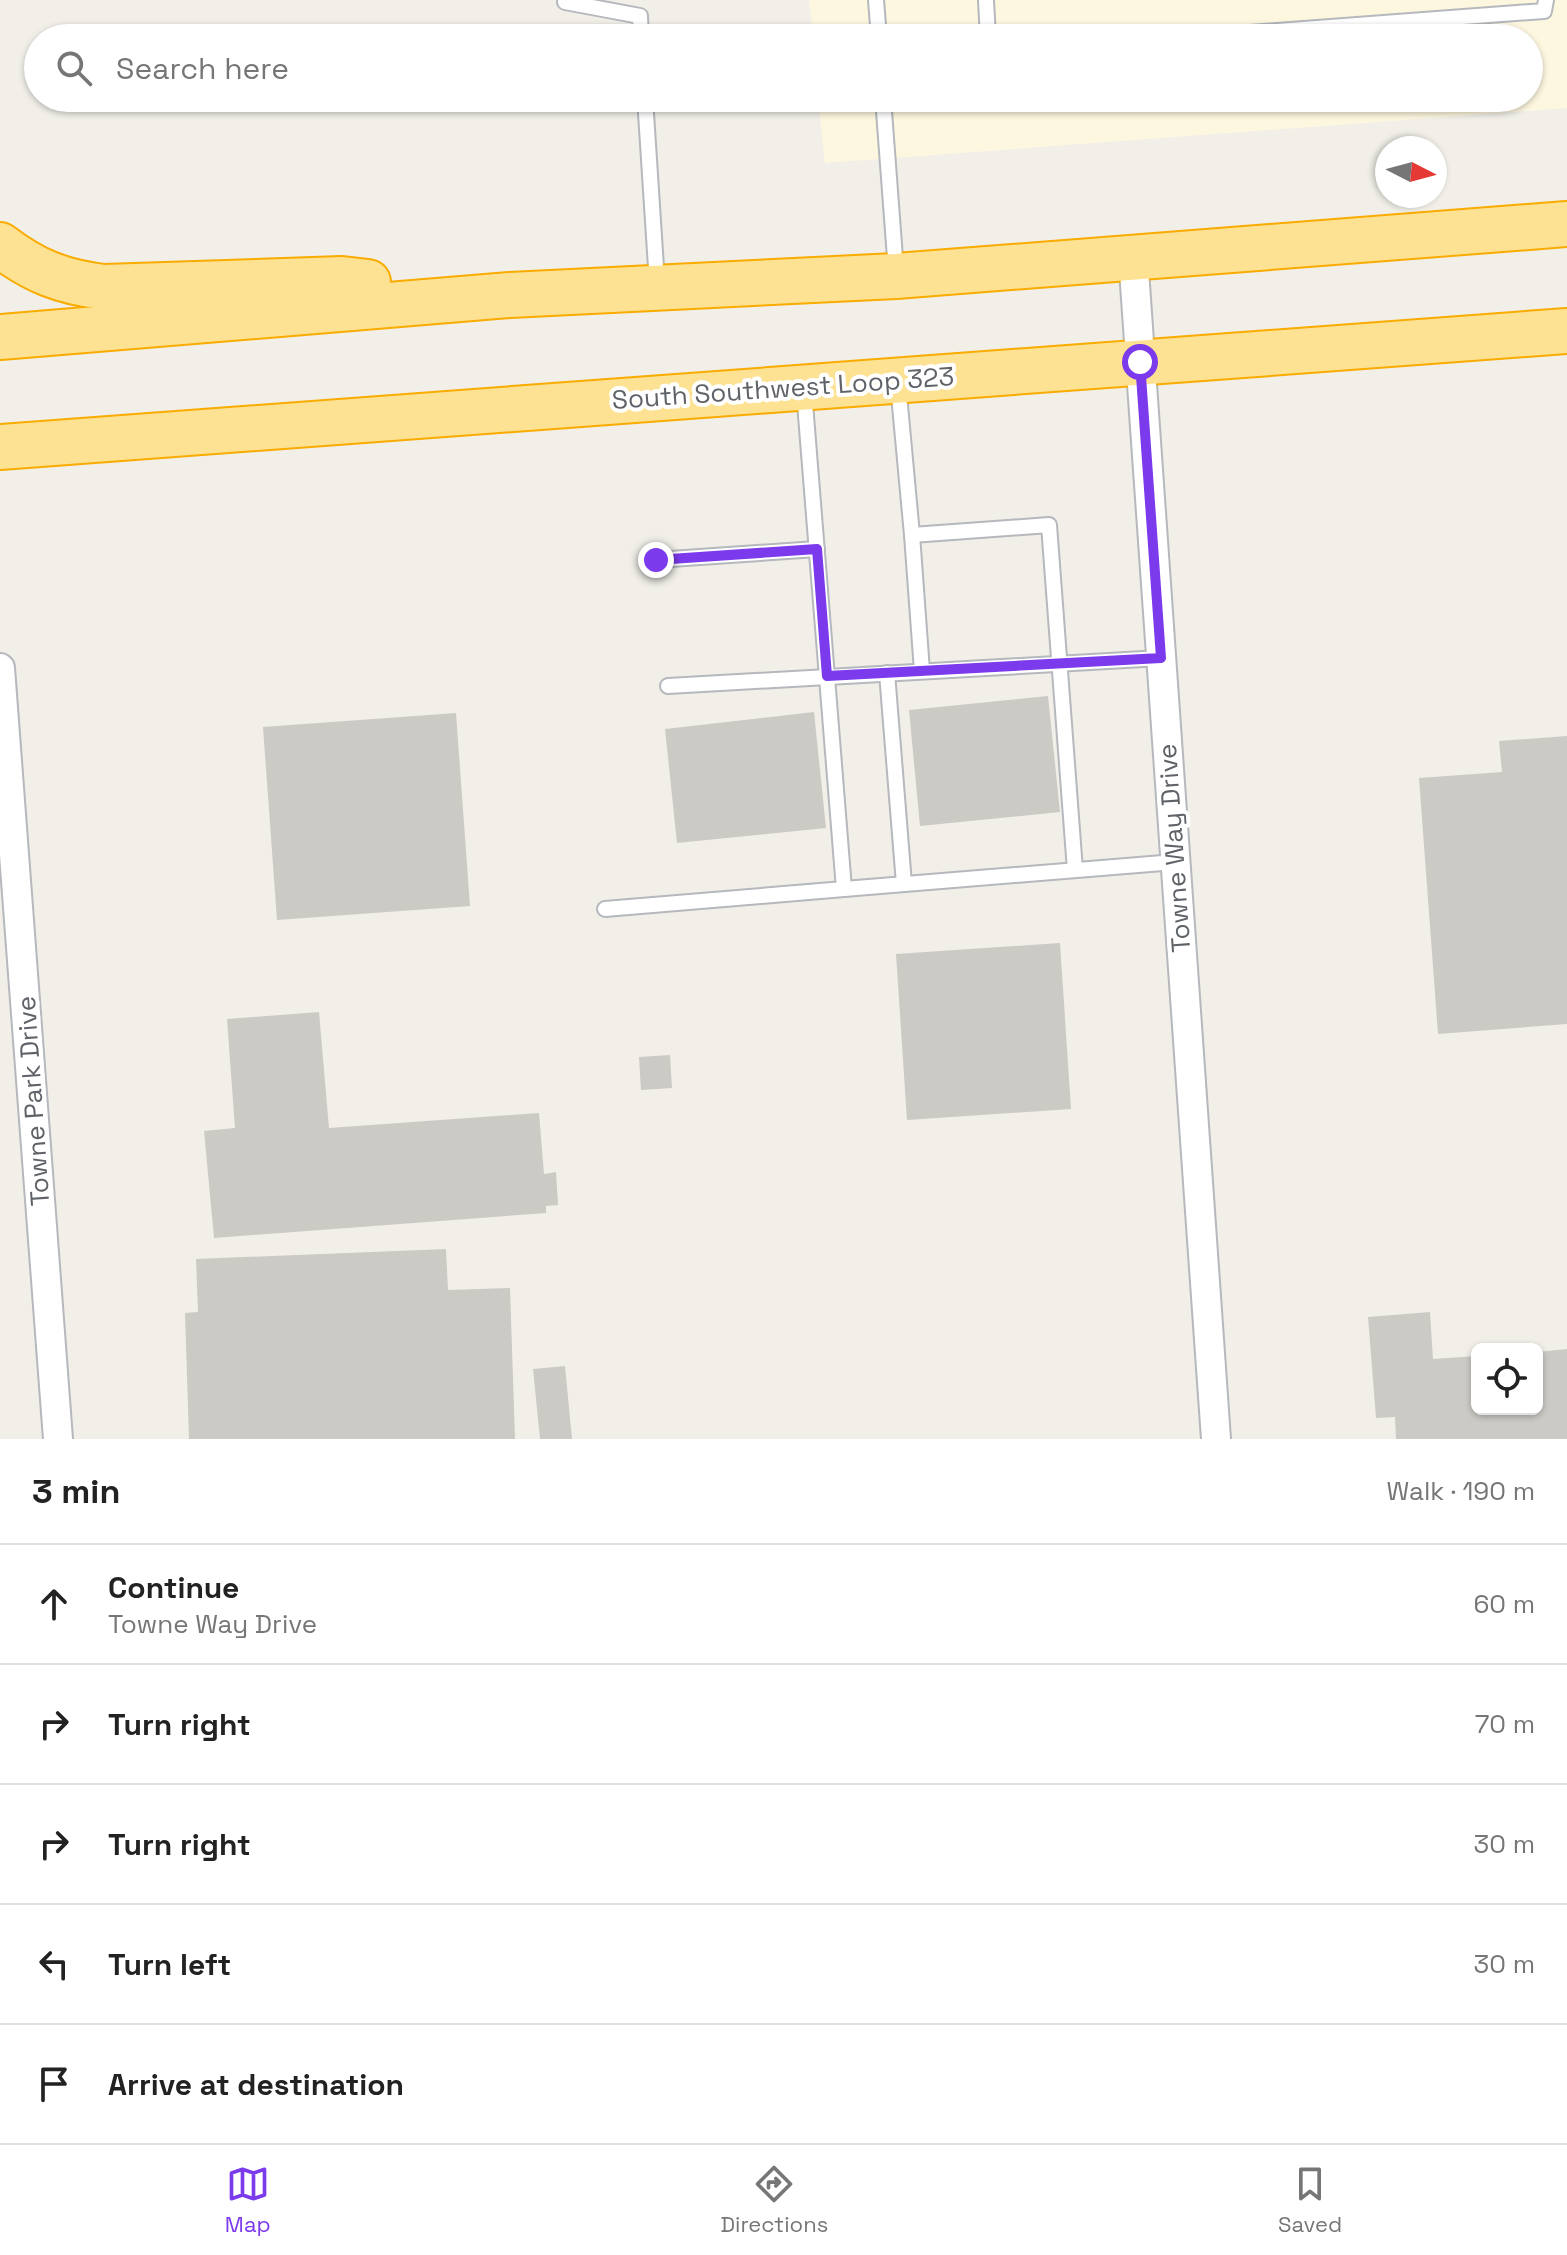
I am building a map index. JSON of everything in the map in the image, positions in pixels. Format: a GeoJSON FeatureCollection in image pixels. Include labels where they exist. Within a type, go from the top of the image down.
{"type":"FeatureCollection","features":[{"type":"Feature","properties":{"kind":"highway"},"geometry":{"type":"LineString","coordinates":[[0,337],[510,295],[896,276],[1567,224]]}},
{"type":"Feature","properties":{"kind":"highway"},"geometry":{"type":"LineString","coordinates":[[0,245],[53,277],[104,287],[342,279],[510,295]]}},
{"type":"Feature","properties":{"kind":"highway","name":"South Southwest Loop 323"},"geometry":{"type":"LineString","coordinates":[[0,447],[1567,331]]}},
{"type":"Feature","properties":{"kind":"street","name":"Towne Way Drive"},"geometry":{"type":"LineString","coordinates":[[1133,256],[1216,1439]]}},
{"type":"Feature","properties":{"kind":"street","name":"Towne Park Drive"},"geometry":{"type":"LineString","coordinates":[[0,668],[58,1439]]}},
{"type":"Feature","properties":{"kind":"lane"},"geometry":{"type":"LineString","coordinates":[[876,0],[878,24]]}},
{"type":"Feature","properties":{"kind":"lane"},"geometry":{"type":"LineString","coordinates":[[986,0],[987,24]]}},
{"type":"Feature","properties":{"kind":"lane"},"geometry":{"type":"LineString","coordinates":[[1370,24],[1544,11],[1546,0]]}},
{"type":"Feature","properties":{"kind":"lane"},"geometry":{"type":"LineString","coordinates":[[565,2],[640,16],[640,24]]}},
{"type":"Feature","properties":{"kind":"lane"},"geometry":{"type":"LineString","coordinates":[[646,112],[657,287]]}},
{"type":"Feature","properties":{"kind":"lane"},"geometry":{"type":"LineString","coordinates":[[884,112],[896,276]]}},
{"type":"Feature","properties":{"kind":"lane"},"geometry":{"type":"LineString","coordinates":[[897,380],[922,671]]}},
{"type":"Feature","properties":{"kind":"lane"},"geometry":{"type":"LineString","coordinates":[[803,387],[844,889]]}},
{"type":"Feature","properties":{"kind":"lane"},"geometry":{"type":"LineString","coordinates":[[912,535],[1049,525],[1075,870]]}},
{"type":"Feature","properties":{"kind":"lane"},"geometry":{"type":"LineString","coordinates":[[656,560],[817,549]]}},
{"type":"Feature","properties":{"kind":"lane"},"geometry":{"type":"LineString","coordinates":[[668,686],[1161,658]]}},
{"type":"Feature","properties":{"kind":"lane"},"geometry":{"type":"LineString","coordinates":[[887,673],[904,884]]}},
{"type":"Feature","properties":{"kind":"lane"},"geometry":{"type":"LineString","coordinates":[[605,909],[1175,862]]}},
{"type":"Feature","properties":{"kind":"shaded area"},"geometry":{"type":"Polygon","coordinates":[[[809,0],[1567,0],[1567,108],[1543,110],[1543,24],[812,24],[809,0]]]}},
{"type":"Feature","properties":{"kind":"shaded area"},"geometry":{"type":"Polygon","coordinates":[[[820,112],[1513,112],[825,163],[820,112]]]}},
{"type":"Feature","properties":{"kind":"building"},"geometry":{"type":"Polygon","coordinates":[[[1048,696],[1060,812],[920,826],[909,710],[1048,696]]]}},
{"type":"Feature","properties":{"kind":"building"},"geometry":{"type":"Polygon","coordinates":[[[814,712],[826,828],[677,843],[665,729],[814,712]]]}},
{"type":"Feature","properties":{"kind":"building"},"geometry":{"type":"Polygon","coordinates":[[[456,713],[470,906],[277,920],[263,727],[456,713]]]}},
{"type":"Feature","properties":{"kind":"building"},"geometry":{"type":"Polygon","coordinates":[[[1567,736],[1567,1024],[1438,1034],[1419,778],[1502,772],[1499,741],[1567,736]]]}},
{"type":"Feature","properties":{"kind":"building"},"geometry":{"type":"Polygon","coordinates":[[[1060,943],[1071,1109],[907,1120],[896,954],[1060,943]]]}},
{"type":"Feature","properties":{"kind":"building"},"geometry":{"type":"Polygon","coordinates":[[[319,1012],[329,1128],[539,1113],[544,1174],[556,1172],[558,1205],[546,1206],[546,1213],[214,1238],[204,1131],[235,1128],[227,1019],[319,1012]]]}},
{"type":"Feature","properties":{"kind":"building"},"geometry":{"type":"Polygon","coordinates":[[[670,1055],[672,1088],[641,1090],[639,1057],[670,1055]]]}},
{"type":"Feature","properties":{"kind":"building"},"geometry":{"type":"Polygon","coordinates":[[[446,1249],[448,1290],[510,1288],[515,1439],[189,1439],[185,1313],[198,1312],[196,1259],[446,1249]]]}},
{"type":"Feature","properties":{"kind":"building"},"geometry":{"type":"Polygon","coordinates":[[[1430,1312],[1433,1359],[1471,1356],[1471,1415],[1543,1415],[1543,1351],[1567,1349],[1567,1439],[1396,1439],[1395,1417],[1376,1418],[1368,1317],[1430,1312]]]}},
{"type":"Feature","properties":{"kind":"building"},"geometry":{"type":"Polygon","coordinates":[[[565,1366],[572,1439],[540,1439],[533,1369],[565,1366]]]}},
{"type":"Feature","properties":{"kind":"route"},"geometry":{"type":"LineString","coordinates":[[656,560],[817,549],[827,676],[1161,658],[1140,362]]}}]}
